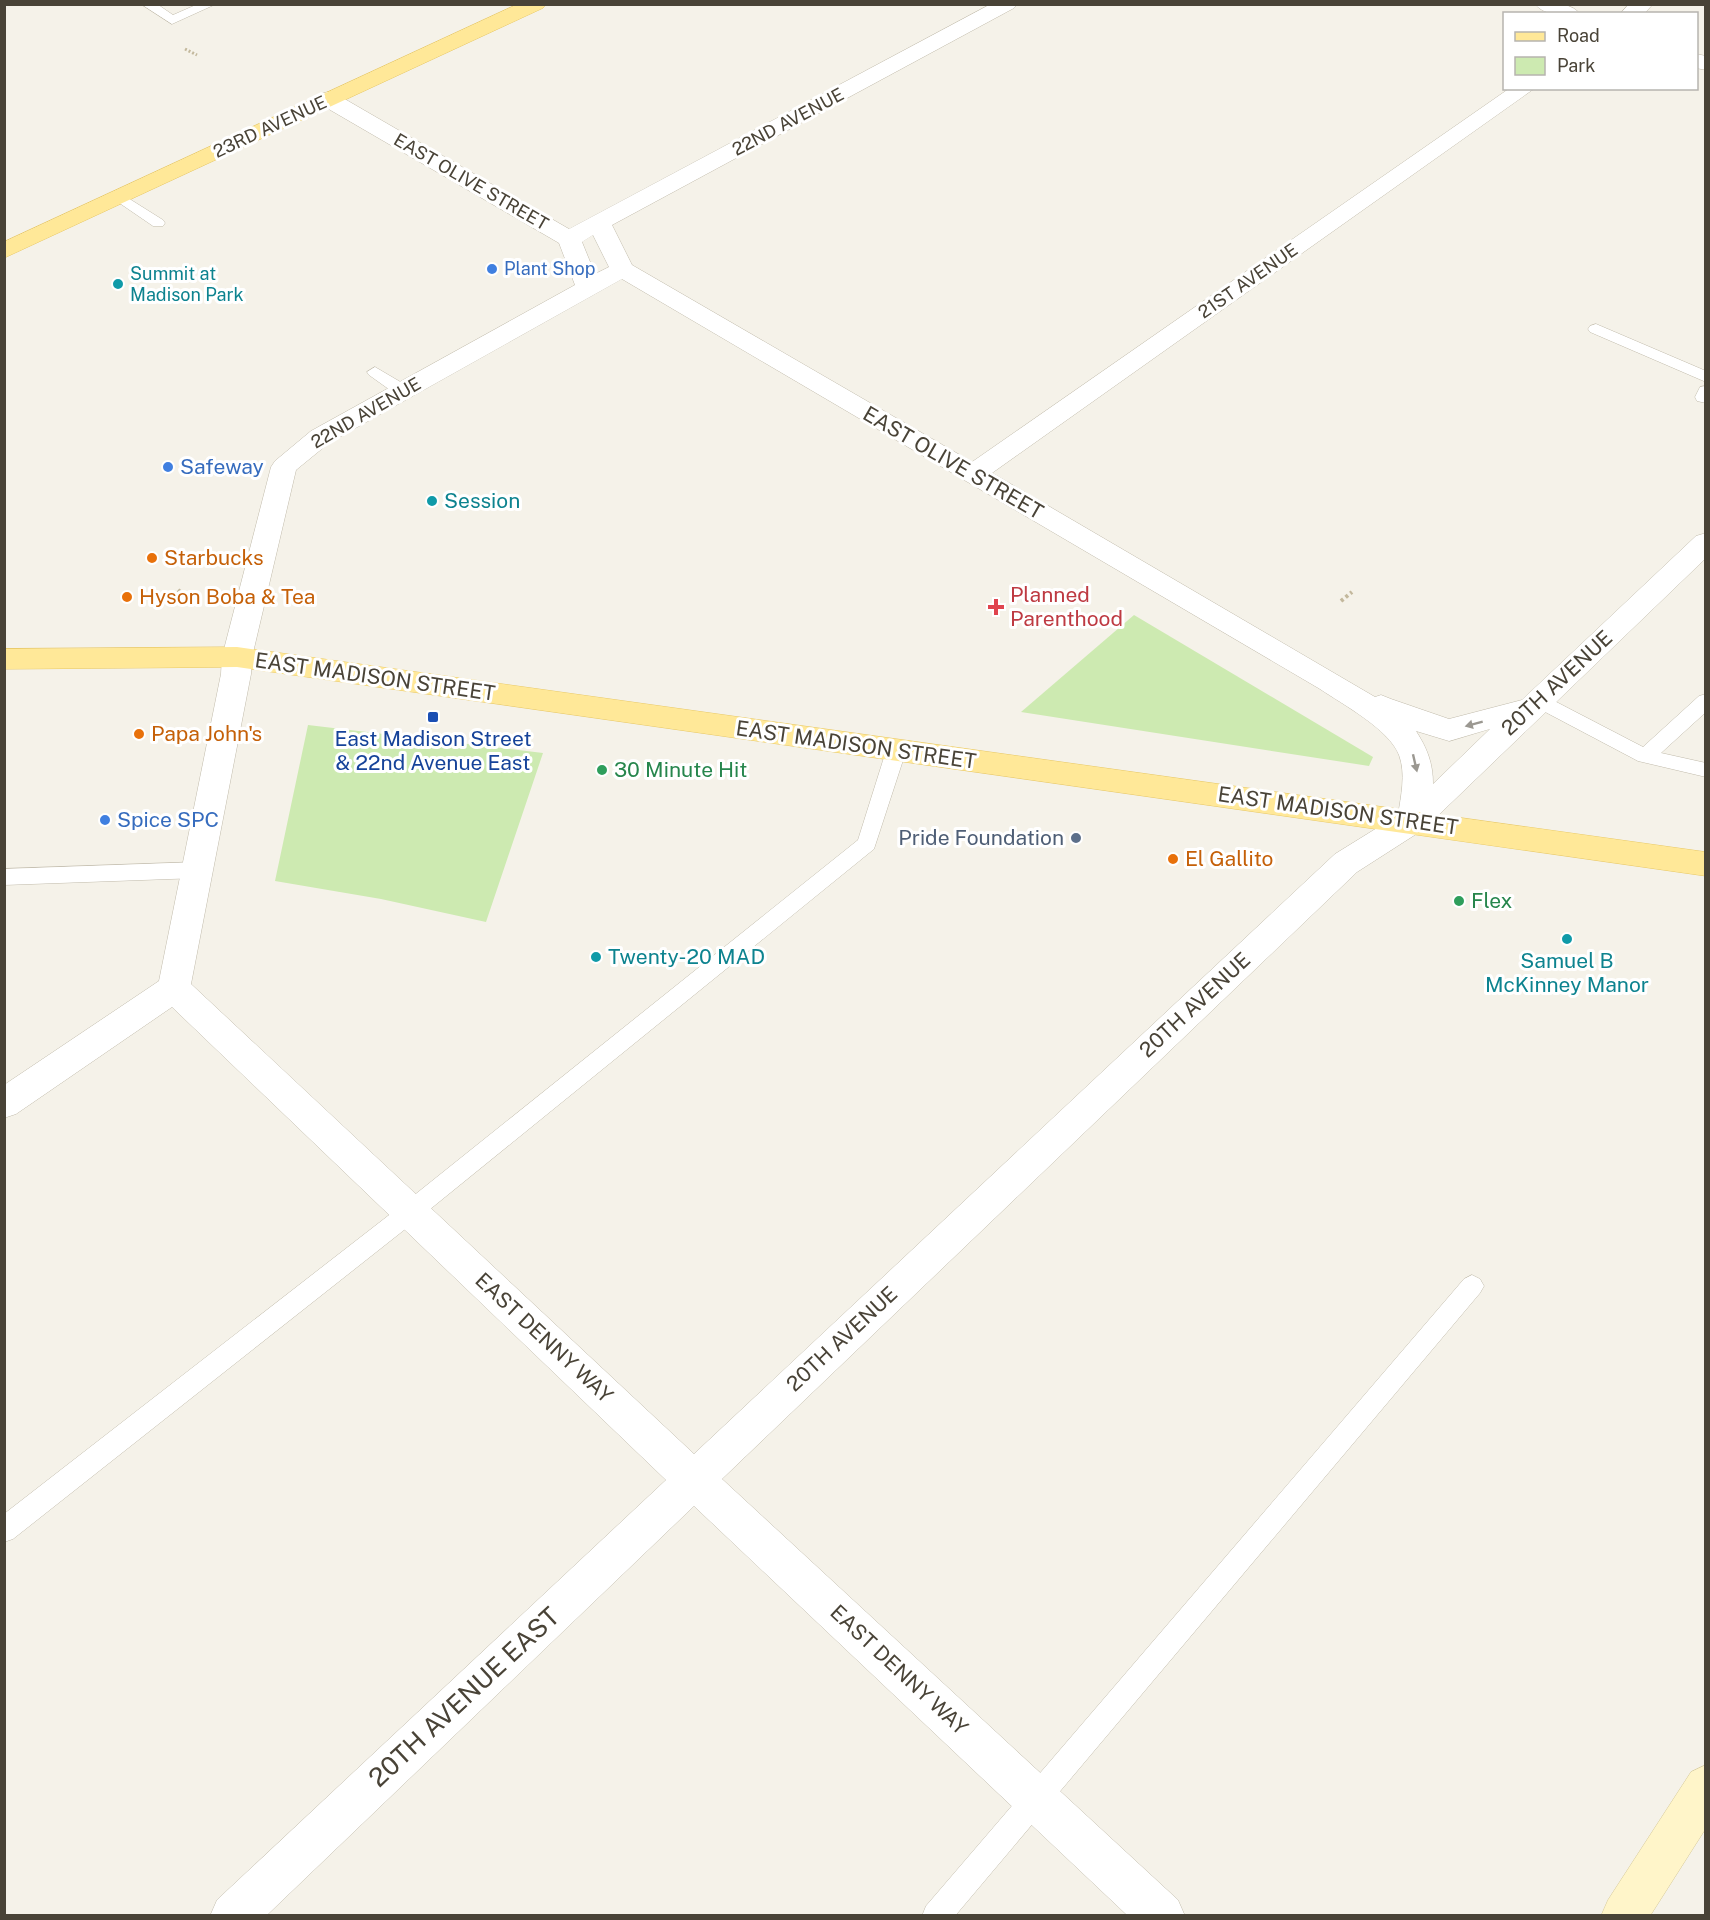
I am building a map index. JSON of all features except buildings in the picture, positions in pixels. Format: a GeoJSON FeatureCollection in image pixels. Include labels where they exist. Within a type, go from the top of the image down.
{"type":"FeatureCollection","features":[{"type":"Feature","properties":{"kind":"main road","name":"23RD AVENUE"},"geometry":{"type":"LineString","coordinates":[[4,251],[536,4]]}},
{"type":"Feature","properties":{"kind":"main road","name":"EAST MADISON STREET"},"geometry":{"type":"LineString","coordinates":[[4,658],[237,657],[1706,864]]}},
{"type":"Feature","properties":{"kind":"street","name":"22ND AVENUE"},"geometry":{"type":"LineString","coordinates":[[569,239],[1007,4]]}},
{"type":"Feature","properties":{"kind":"street"},"geometry":{"type":"LineString","coordinates":[[1545,4],[1565,12]]}},
{"type":"Feature","properties":{"kind":"street","name":"21ST AVENUE"},"geometry":{"type":"LineString","coordinates":[[972,474],[1522,90]]}},
{"type":"Feature","properties":{"kind":"street","name":"EAST OLIVE STREET"},"geometry":{"type":"LineString","coordinates":[[328,99],[569,239],[588,288]]}},
{"type":"Feature","properties":{"kind":"street"},"geometry":{"type":"LineString","coordinates":[[599,223],[622,269]]}},
{"type":"Feature","properties":{"kind":"street","name":"EAST OLIVE STREET"},"geometry":{"type":"LineString","coordinates":[[622,269],[1330,682],[1384,719],[1408,741],[1417,763],[1418,783],[1413,821]]}},
{"type":"Feature","properties":{"kind":"street","name":"22ND AVENUE"},"geometry":{"type":"LineString","coordinates":[[237,657],[284,467],[320,437],[622,269]]}},
{"type":"Feature","properties":{"kind":"street","name":"20TH AVENUE"},"geometry":{"type":"LineString","coordinates":[[694,1480],[1346,863],[1413,821],[1706,542]]}},
{"type":"Feature","properties":{"kind":"street"},"geometry":{"type":"LineString","coordinates":[[4,1104],[174,988],[236,674],[237,657]]}},
{"type":"Feature","properties":{"kind":"street","name":"EAST OLIVE STREET"},"geometry":{"type":"LineString","coordinates":[[1330,682],[1429,725],[1449,730],[1534,704]]}},
{"type":"Feature","properties":{"kind":"street","name":"EAST OLIVE STREET"},"geometry":{"type":"LineString","coordinates":[[1429,725],[1450,742],[1460,755],[1461,775]]}},
{"type":"Feature","properties":{"kind":"street","name":"EAST DENNY WAY"},"geometry":{"type":"LineString","coordinates":[[174,988],[694,1480],[1162,1916]]}},
{"type":"Feature","properties":{"kind":"street","name":"20TH AVENUE EAST"},"geometry":{"type":"LineString","coordinates":[[233,1916],[694,1480]]}},
{"type":"Feature","properties":{"kind":"street"},"geometry":{"type":"LineString","coordinates":[[1624,1916],[1706,1787]]}},
{"type":"Feature","properties":{"kind":"lane"},"geometry":{"type":"LineString","coordinates":[[147,4],[172,20],[210,4]]}},
{"type":"Feature","properties":{"kind":"lane"},"geometry":{"type":"LineString","coordinates":[[120,197],[158,223]]}},
{"type":"Feature","properties":{"kind":"lane"},"geometry":{"type":"LineString","coordinates":[[1596,328],[1706,377]]}},
{"type":"Feature","properties":{"kind":"lane"},"geometry":{"type":"LineString","coordinates":[[375,372],[403,391]]}},
{"type":"Feature","properties":{"kind":"lane"},"geometry":{"type":"LineString","coordinates":[[1706,391],[1703,397],[1706,399]]}},
{"type":"Feature","properties":{"kind":"lane"},"geometry":{"type":"LineString","coordinates":[[1645,756],[1706,701]]}},
{"type":"Feature","properties":{"kind":"lane"},"geometry":{"type":"LineString","coordinates":[[1534,704],[1645,756],[1706,770]]}},
{"type":"Feature","properties":{"kind":"lane"},"geometry":{"type":"LineString","coordinates":[[4,1530],[410,1212],[867,843],[896,751]]}},
{"type":"Feature","properties":{"kind":"lane"},"geometry":{"type":"LineString","coordinates":[[4,877],[198,870]]}},
{"type":"Feature","properties":{"kind":"lane"},"geometry":{"type":"LineString","coordinates":[[936,1916],[1472,1286]]}},
{"type":"Feature","properties":{"kind":"path"},"geometry":{"type":"LineString","coordinates":[[179,46],[197,55]]}},
{"type":"Feature","properties":{"kind":"path"},"geometry":{"type":"LineString","coordinates":[[178,590],[196,605]]}},
{"type":"Feature","properties":{"kind":"path"},"geometry":{"type":"LineString","coordinates":[[1341,600],[1352,592]]}},
{"type":"Feature","properties":{"kind":"green space"},"geometry":{"type":"Polygon","coordinates":[[[1134,615],[1373,757],[1369,766],[1021,712],[1134,615]]]}},
{"type":"Feature","properties":{"kind":"green space"},"geometry":{"type":"Polygon","coordinates":[[[308,725],[543,753],[486,922],[381,899],[275,881],[308,725]]]}},
{"type":"Feature","properties":{"kind":"place","name":"Plant Shop"},"geometry":{"type":"Point","coordinates":[492,269]}},
{"type":"Feature","properties":{"kind":"place","name":"Summit at Madison Park"},"geometry":{"type":"Point","coordinates":[118,284]}},
{"type":"Feature","properties":{"kind":"place","name":"Safeway"},"geometry":{"type":"Point","coordinates":[168,467]}},
{"type":"Feature","properties":{"kind":"place","name":"Session"},"geometry":{"type":"Point","coordinates":[432,501]}},
{"type":"Feature","properties":{"kind":"place","name":"Starbucks"},"geometry":{"type":"Point","coordinates":[152,558]}},
{"type":"Feature","properties":{"kind":"place","name":"Hyson Boba & Tea"},"geometry":{"type":"Point","coordinates":[127,597]}},
{"type":"Feature","properties":{"kind":"place","name":"Planned Parenthood"},"geometry":{"type":"Point","coordinates":[996,607]}},
{"type":"Feature","properties":{"kind":"place","name":"East Madison Street & 22nd Avenue East"},"geometry":{"type":"Point","coordinates":[433,717]}},
{"type":"Feature","properties":{"kind":"place","name":"Papa John's"},"geometry":{"type":"Point","coordinates":[139,734]}},
{"type":"Feature","properties":{"kind":"place","name":"30 Minute Hit"},"geometry":{"type":"Point","coordinates":[602,770]}},
{"type":"Feature","properties":{"kind":"place","name":"Spice SPC"},"geometry":{"type":"Point","coordinates":[105,820]}},
{"type":"Feature","properties":{"kind":"place","name":"Pride Foundation"},"geometry":{"type":"Point","coordinates":[1076,838]}},
{"type":"Feature","properties":{"kind":"place","name":"El Gallito"},"geometry":{"type":"Point","coordinates":[1173,859]}},
{"type":"Feature","properties":{"kind":"place","name":"Flex"},"geometry":{"type":"Point","coordinates":[1459,901]}},
{"type":"Feature","properties":{"kind":"place","name":"Samuel B McKinney Manor"},"geometry":{"type":"Point","coordinates":[1567,939]}},
{"type":"Feature","properties":{"kind":"place","name":"Twenty-20 MAD"},"geometry":{"type":"Point","coordinates":[596,957]}}]}
